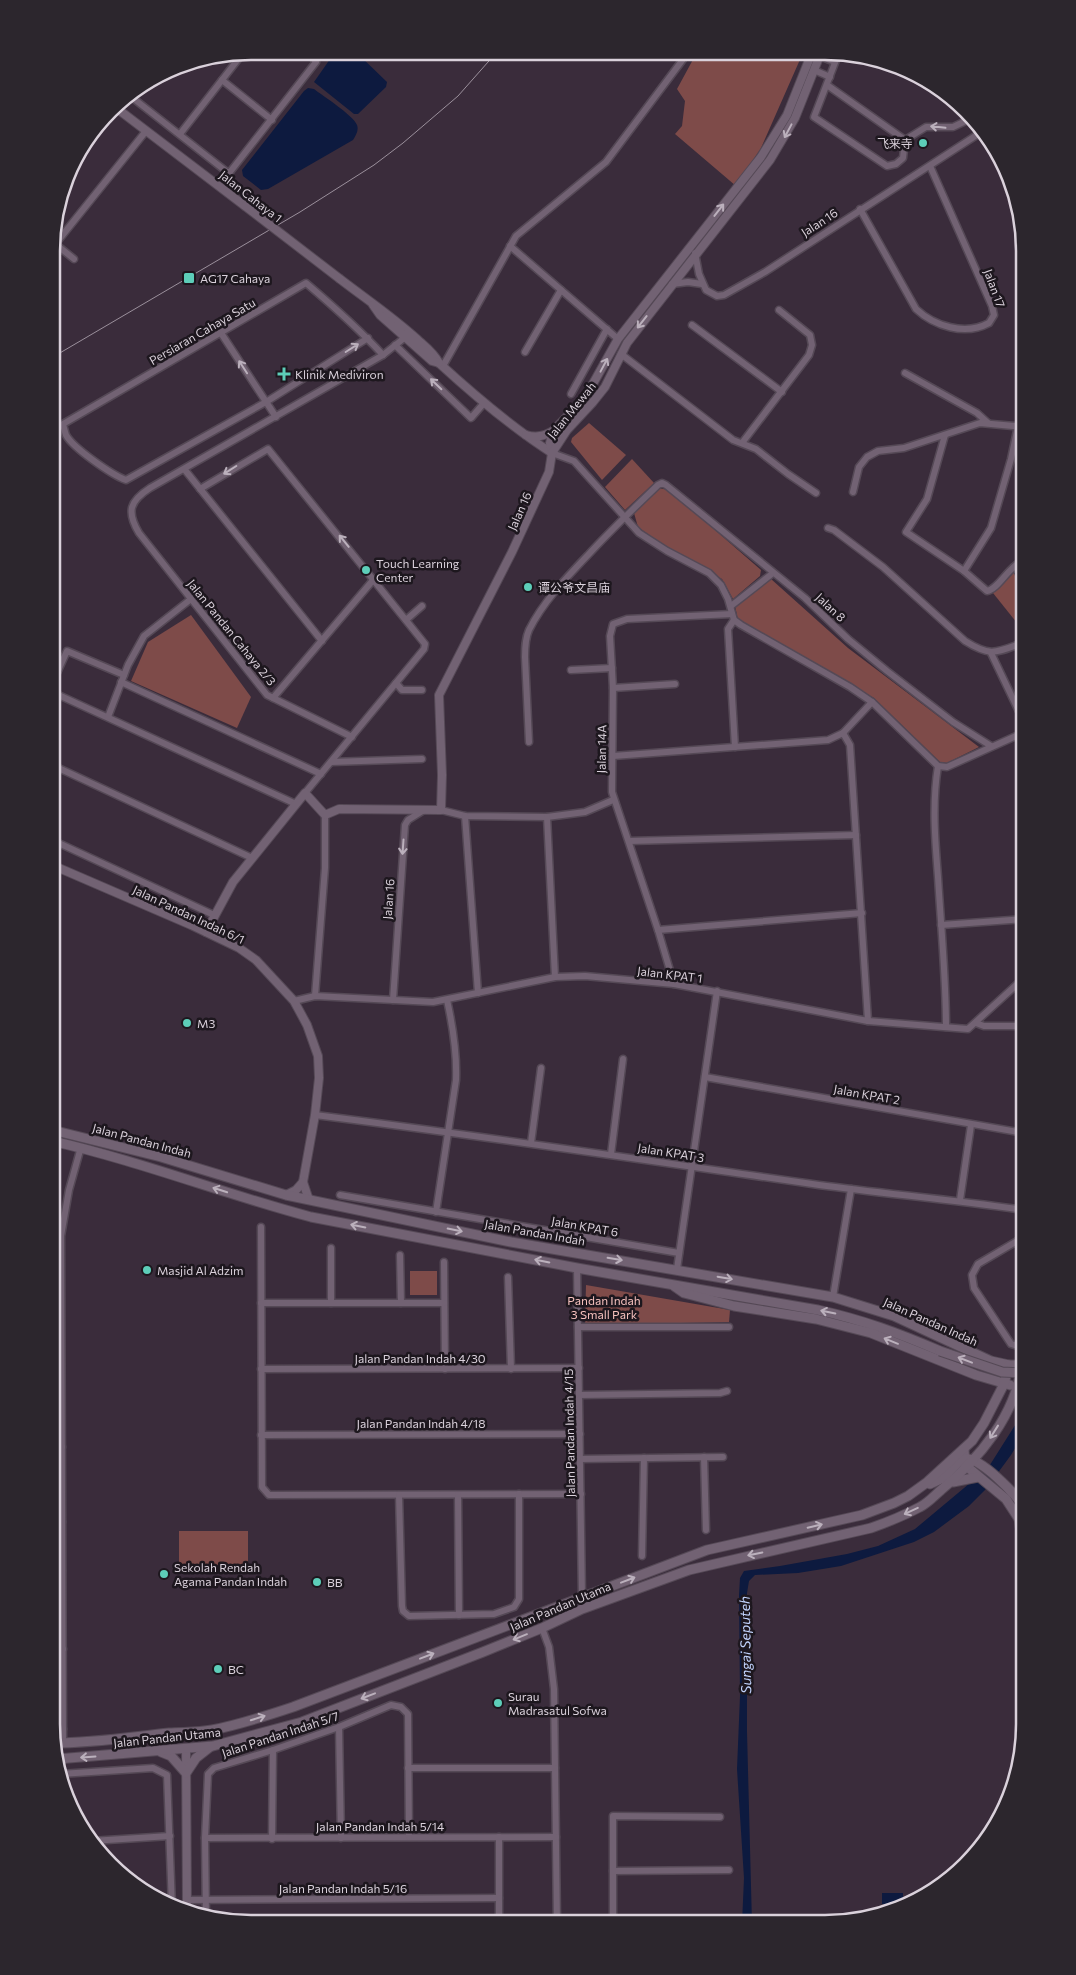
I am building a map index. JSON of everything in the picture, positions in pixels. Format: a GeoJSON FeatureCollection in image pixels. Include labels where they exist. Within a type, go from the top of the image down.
{"type":"FeatureCollection","features":[{"type":"Feature","properties":{"kind":"main road","name":"Jalan Pandan Indah"},"geometry":{"type":"LineString","coordinates":[[60,1132],[160,1157],[286,1195],[309,1200],[511,1242],[833,1297],[894,1316],[991,1361],[1009,1365]]}},
{"type":"Feature","properties":{"kind":"main road","name":"Jalan Pandan Indah"},"geometry":{"type":"LineString","coordinates":[[60,1143],[81,1147],[311,1217],[577,1268],[672,1284],[684,1293],[734,1306],[816,1319],[871,1333],[1004,1384]]}},
{"type":"Feature","properties":{"kind":"main road"},"geometry":{"type":"LineString","coordinates":[[672,1284],[856,1318],[881,1326],[983,1367],[1002,1372],[1016,1369]]}},
{"type":"Feature","properties":{"kind":"main road"},"geometry":{"type":"LineString","coordinates":[[976,1374],[985,1369],[983,1357]]}},
{"type":"Feature","properties":{"kind":"main road"},"geometry":{"type":"LineString","coordinates":[[1009,1365],[1016,1366]]}},
{"type":"Feature","properties":{"kind":"main road","name":"Jalan Pandan Utama"},"geometry":{"type":"LineString","coordinates":[[61,1743],[103,1741],[172,1733],[186,1734],[251,1720],[293,1707],[707,1550],[862,1515],[908,1496],[926,1483],[964,1449],[984,1423],[1004,1384],[1009,1365]]}},
{"type":"Feature","properties":{"kind":"main road"},"geometry":{"type":"LineString","coordinates":[[1004,1384],[1016,1385]]}},
{"type":"Feature","properties":{"kind":"main road","name":"Jalan Pandan Utama"},"geometry":{"type":"LineString","coordinates":[[64,1758],[212,1746],[302,1722],[542,1628],[582,1609],[689,1570],[871,1528],[921,1506],[950,1482],[985,1446],[1016,1395]]}},
{"type":"Feature","properties":{"kind":"main road"},"geometry":{"type":"LineString","coordinates":[[985,1446],[982,1455],[985,1468]]}},
{"type":"Feature","properties":{"kind":"main road"},"geometry":{"type":"LineString","coordinates":[[964,1449],[968,1462],[978,1476],[1006,1499],[1016,1514]]}},
{"type":"Feature","properties":{"kind":"main road"},"geometry":{"type":"LineString","coordinates":[[968,1462],[985,1468],[1016,1495]]}},
{"type":"Feature","properties":{"kind":"main road"},"geometry":{"type":"LineString","coordinates":[[908,1496],[943,1478],[968,1462]]}},
{"type":"Feature","properties":{"kind":"main road"},"geometry":{"type":"LineString","coordinates":[[950,1482],[978,1476]]}},
{"type":"Feature","properties":{"kind":"main road"},"geometry":{"type":"LineString","coordinates":[[511,1624],[528,1622],[573,1604],[578,1604],[582,1609]]}},
{"type":"Feature","properties":{"kind":"main road"},"geometry":{"type":"LineString","coordinates":[[172,1733],[186,1748],[198,1737],[211,1730]]}},
{"type":"Feature","properties":{"kind":"main road"},"geometry":{"type":"LineString","coordinates":[[153,1750],[171,1756],[186,1773],[196,1758],[212,1746]]}},
{"type":"Feature","properties":{"kind":"street"},"geometry":{"type":"LineString","coordinates":[[180,134],[237,60]]}},
{"type":"Feature","properties":{"kind":"street"},"geometry":{"type":"LineString","coordinates":[[135,100],[227,172],[230,172],[272,120],[316,62],[316,60]]}},
{"type":"Feature","properties":{"kind":"street"},"geometry":{"type":"LineString","coordinates":[[441,364],[519,232],[606,162],[682,60]]}},
{"type":"Feature","properties":{"kind":"street","name":"Jalan Mewah"},"geometry":{"type":"LineString","coordinates":[[552,453],[550,443],[553,431],[585,398],[618,339],[761,157],[775,136],[787,115],[809,60]]}},
{"type":"Feature","properties":{"kind":"street","name":"Jalan Mewah"},"geometry":{"type":"LineString","coordinates":[[552,453],[567,430],[594,402],[605,387],[626,342],[770,160],[795,118],[817,60]]}},
{"type":"Feature","properties":{"kind":"street"},"geometry":{"type":"LineString","coordinates":[[831,60],[836,62],[814,117],[887,166],[896,164],[903,158],[905,140]]}},
{"type":"Feature","properties":{"kind":"street"},"geometry":{"type":"LineString","coordinates":[[814,70],[830,77]]}},
{"type":"Feature","properties":{"kind":"street"},"geometry":{"type":"LineString","coordinates":[[222,80],[272,120]]}},
{"type":"Feature","properties":{"kind":"street"},"geometry":{"type":"LineString","coordinates":[[827,85],[905,140]]}},
{"type":"Feature","properties":{"kind":"street","name":"Jalan Cahaya 1"},"geometry":{"type":"LineString","coordinates":[[121,111],[372,304],[385,311],[408,335],[435,356],[441,364],[484,403],[523,434],[552,453]]}},
{"type":"Feature","properties":{"kind":"street"},"geometry":{"type":"LineString","coordinates":[[905,140],[926,127],[953,127],[965,121]]}},
{"type":"Feature","properties":{"kind":"street"},"geometry":{"type":"LineString","coordinates":[[60,237],[146,131]]}},
{"type":"Feature","properties":{"kind":"street","name":"Jalan 16"},"geometry":{"type":"LineString","coordinates":[[702,284],[710,294],[724,295],[765,272],[976,135]]}},
{"type":"Feature","properties":{"kind":"street","name":"Jalan 17"},"geometry":{"type":"LineString","coordinates":[[860,209],[916,309],[921,314],[952,328],[971,329],[989,323],[994,315],[992,306],[930,166]]}},
{"type":"Feature","properties":{"kind":"street"},"geometry":{"type":"LineString","coordinates":[[510,246],[618,339]]}},
{"type":"Feature","properties":{"kind":"street"},"geometry":{"type":"LineString","coordinates":[[672,284],[688,282],[702,284],[696,254],[689,248]]}},
{"type":"Feature","properties":{"kind":"street"},"geometry":{"type":"LineString","coordinates":[[60,249],[74,259]]}},
{"type":"Feature","properties":{"kind":"street","name":"Persiaran Cahaya Satu"},"geometry":{"type":"LineString","coordinates":[[266,402],[126,480],[115,476],[81,450],[67,437],[63,424],[306,283],[339,310],[383,354]]}},
{"type":"Feature","properties":{"kind":"street"},"geometry":{"type":"LineString","coordinates":[[525,352],[561,290]]}},
{"type":"Feature","properties":{"kind":"street"},"geometry":{"type":"LineString","coordinates":[[742,443],[809,355],[812,345],[810,335],[779,310]]}},
{"type":"Feature","properties":{"kind":"street"},"geometry":{"type":"LineString","coordinates":[[692,324],[782,392]]}},
{"type":"Feature","properties":{"kind":"street"},"geometry":{"type":"LineString","coordinates":[[571,394],[607,329]]}},
{"type":"Feature","properties":{"kind":"street"},"geometry":{"type":"LineString","coordinates":[[221,332],[276,418]]}},
{"type":"Feature","properties":{"kind":"street"},"geometry":{"type":"LineString","coordinates":[[322,641],[185,470],[383,354],[408,335]]}},
{"type":"Feature","properties":{"kind":"street"},"geometry":{"type":"LineString","coordinates":[[266,402],[368,338]]}},
{"type":"Feature","properties":{"kind":"street"},"geometry":{"type":"LineString","coordinates":[[395,345],[471,418],[484,403]]}},
{"type":"Feature","properties":{"kind":"street"},"geometry":{"type":"LineString","coordinates":[[621,354],[733,440],[756,449],[816,493]]}},
{"type":"Feature","properties":{"kind":"street"},"geometry":{"type":"LineString","coordinates":[[905,373],[977,413],[988,423]]}},
{"type":"Feature","properties":{"kind":"street"},"geometry":{"type":"LineString","coordinates":[[852,492],[859,467],[867,457],[878,451],[904,448],[945,436],[973,425],[988,423],[1016,426]]}},
{"type":"Feature","properties":{"kind":"street"},"geometry":{"type":"LineString","coordinates":[[523,434],[538,437],[553,431]]}},
{"type":"Feature","properties":{"kind":"street"},"geometry":{"type":"LineString","coordinates":[[945,436],[927,499],[906,532],[964,571],[984,589],[990,591],[1016,564]]}},
{"type":"Feature","properties":{"kind":"street"},"geometry":{"type":"LineString","coordinates":[[964,571],[991,528],[1016,444]]}},
{"type":"Feature","properties":{"kind":"street"},"geometry":{"type":"LineString","coordinates":[[200,489],[268,449],[426,644],[424,649],[233,882],[206,932]]}},
{"type":"Feature","properties":{"kind":"street"},"geometry":{"type":"LineString","coordinates":[[552,453],[574,461],[639,533],[709,573],[721,585],[733,617],[728,629],[735,747]]}},
{"type":"Feature","properties":{"kind":"street","name":"Jalan 16"},"geometry":{"type":"LineString","coordinates":[[441,810],[442,775],[438,694],[512,552],[549,472],[552,453]]}},
{"type":"Feature","properties":{"kind":"street","name":"Jalan Pandan Cahaya 2/3"},"geometry":{"type":"LineString","coordinates":[[185,470],[137,497],[132,505],[133,524],[267,695],[352,737]]}},
{"type":"Feature","properties":{"kind":"street","name":"Jalan 8"},"geometry":{"type":"LineString","coordinates":[[624,517],[658,485],[662,483],[666,485],[773,573],[887,671],[953,722],[990,746]]}},
{"type":"Feature","properties":{"kind":"street"},"geometry":{"type":"LineString","coordinates":[[529,742],[525,643],[529,631],[555,591],[624,517]]}},
{"type":"Feature","properties":{"kind":"street"},"geometry":{"type":"LineString","coordinates":[[828,528],[834,530],[883,567],[965,641],[981,651],[990,653],[1016,645]]}},
{"type":"Feature","properties":{"kind":"street"},"geometry":{"type":"LineString","coordinates":[[730,606],[773,573]]}},
{"type":"Feature","properties":{"kind":"street"},"geometry":{"type":"LineString","coordinates":[[273,698],[374,579]]}},
{"type":"Feature","properties":{"kind":"street"},"geometry":{"type":"LineString","coordinates":[[108,717],[123,678],[144,636],[191,599]]}},
{"type":"Feature","properties":{"kind":"street"},"geometry":{"type":"LineString","coordinates":[[406,620],[422,606]]}},
{"type":"Feature","properties":{"kind":"street"},"geometry":{"type":"LineString","coordinates":[[733,617],[758,635],[850,687],[872,702],[939,766],[947,767],[1016,736]]}},
{"type":"Feature","properties":{"kind":"street","name":"Jalan 14A"},"geometry":{"type":"LineString","coordinates":[[674,984],[629,841],[613,800],[611,788],[613,688],[610,636],[613,624],[627,619],[733,617]]}},
{"type":"Feature","properties":{"kind":"street"},"geometry":{"type":"LineString","coordinates":[[60,666],[67,651],[321,774]]}},
{"type":"Feature","properties":{"kind":"street"},"geometry":{"type":"LineString","coordinates":[[990,653],[1016,706]]}},
{"type":"Feature","properties":{"kind":"street"},"geometry":{"type":"LineString","coordinates":[[571,670],[612,668]]}},
{"type":"Feature","properties":{"kind":"street"},"geometry":{"type":"LineString","coordinates":[[396,683],[402,690],[422,690]]}},
{"type":"Feature","properties":{"kind":"street"},"geometry":{"type":"LineString","coordinates":[[613,688],[675,684]]}},
{"type":"Feature","properties":{"kind":"street"},"geometry":{"type":"LineString","coordinates":[[60,696],[296,804]]}},
{"type":"Feature","properties":{"kind":"street"},"geometry":{"type":"LineString","coordinates":[[613,756],[828,740],[843,733],[872,702]]}},
{"type":"Feature","properties":{"kind":"street"},"geometry":{"type":"LineString","coordinates":[[843,733],[850,745],[868,1021]]}},
{"type":"Feature","properties":{"kind":"street"},"geometry":{"type":"LineString","coordinates":[[331,762],[422,760]]}},
{"type":"Feature","properties":{"kind":"street"},"geometry":{"type":"LineString","coordinates":[[939,766],[934,799],[946,996],[946,1027]]}},
{"type":"Feature","properties":{"kind":"street"},"geometry":{"type":"LineString","coordinates":[[60,769],[252,858]]}},
{"type":"Feature","properties":{"kind":"street"},"geometry":{"type":"LineString","coordinates":[[305,793],[325,815],[325,868],[315,996]]}},
{"type":"Feature","properties":{"kind":"street"},"geometry":{"type":"LineString","coordinates":[[325,815],[339,809],[425,809],[441,810],[465,816],[547,816],[585,812],[613,800]]}},
{"type":"Feature","properties":{"kind":"street","name":"Jalan 16"},"geometry":{"type":"LineString","coordinates":[[392,1000],[405,825],[408,820],[425,809]]}},
{"type":"Feature","properties":{"kind":"street"},"geometry":{"type":"LineString","coordinates":[[465,816],[478,993]]}},
{"type":"Feature","properties":{"kind":"street"},"geometry":{"type":"LineString","coordinates":[[547,816],[555,977]]}},
{"type":"Feature","properties":{"kind":"street"},"geometry":{"type":"LineString","coordinates":[[629,841],[856,835]]}},
{"type":"Feature","properties":{"kind":"street"},"geometry":{"type":"LineString","coordinates":[[60,844],[214,915]]}},
{"type":"Feature","properties":{"kind":"street","name":"Jalan Pandan Indah 6/1"},"geometry":{"type":"LineString","coordinates":[[60,868],[239,948],[256,960],[294,1001],[308,1025],[318,1056],[319,1078],[315,1115],[303,1182],[309,1200]]}},
{"type":"Feature","properties":{"kind":"street"},"geometry":{"type":"LineString","coordinates":[[658,930],[862,913]]}},
{"type":"Feature","properties":{"kind":"street"},"geometry":{"type":"LineString","coordinates":[[941,925],[1016,920]]}},
{"type":"Feature","properties":{"kind":"street","name":"Jalan KPAT 1"},"geometry":{"type":"LineString","coordinates":[[294,1001],[315,996],[433,1002],[555,977],[585,976],[674,984],[868,1021],[968,1028],[976,1023],[984,1026],[1016,1026]]}},
{"type":"Feature","properties":{"kind":"street"},"geometry":{"type":"LineString","coordinates":[[976,1023],[1016,985]]}},
{"type":"Feature","properties":{"kind":"street"},"geometry":{"type":"LineString","coordinates":[[677,1269],[717,991]]}},
{"type":"Feature","properties":{"kind":"street"},"geometry":{"type":"LineString","coordinates":[[436,1212],[457,1064],[455,1041],[447,1000]]}},
{"type":"Feature","properties":{"kind":"street"},"geometry":{"type":"LineString","coordinates":[[611,1154],[623,1059]]}},
{"type":"Feature","properties":{"kind":"street"},"geometry":{"type":"LineString","coordinates":[[531,1143],[541,1068]]}},
{"type":"Feature","properties":{"kind":"street","name":"Jalan KPAT 2"},"geometry":{"type":"LineString","coordinates":[[705,1077],[1016,1132]]}},
{"type":"Feature","properties":{"kind":"street","name":"Jalan KPAT 3"},"geometry":{"type":"LineString","coordinates":[[315,1115],[611,1154],[851,1189],[960,1200],[1016,1209]]}},
{"type":"Feature","properties":{"kind":"street"},"geometry":{"type":"LineString","coordinates":[[960,1200],[971,1125]]}},
{"type":"Feature","properties":{"kind":"street"},"geometry":{"type":"LineString","coordinates":[[60,1738],[63,1729],[61,1236],[67,1198],[81,1147]]}},
{"type":"Feature","properties":{"kind":"street"},"geometry":{"type":"LineString","coordinates":[[286,1195],[296,1190],[303,1182]]}},
{"type":"Feature","properties":{"kind":"street"},"geometry":{"type":"LineString","coordinates":[[833,1297],[851,1189]]}},
{"type":"Feature","properties":{"kind":"street","name":"Jalan KPAT 6"},"geometry":{"type":"LineString","coordinates":[[340,1195],[679,1253]]}},
{"type":"Feature","properties":{"kind":"street"},"geometry":{"type":"LineString","coordinates":[[261,1227],[262,1487],[269,1495],[581,1494]]}},
{"type":"Feature","properties":{"kind":"street"},"geometry":{"type":"LineString","coordinates":[[1016,1242],[978,1264],[972,1276],[974,1288],[1011,1344],[1016,1345]]}},
{"type":"Feature","properties":{"kind":"street"},"geometry":{"type":"LineString","coordinates":[[331,1248],[331,1303]]}},
{"type":"Feature","properties":{"kind":"street"},"geometry":{"type":"LineString","coordinates":[[400,1255],[401,1303]]}},
{"type":"Feature","properties":{"kind":"street"},"geometry":{"type":"LineString","coordinates":[[444,1262],[445,1369]]}},
{"type":"Feature","properties":{"kind":"street","name":"Jalan Pandan Indah 4/15"},"geometry":{"type":"LineString","coordinates":[[577,1268],[582,1597]]}},
{"type":"Feature","properties":{"kind":"street"},"geometry":{"type":"LineString","coordinates":[[508,1277],[511,1368]]}},
{"type":"Feature","properties":{"kind":"street"},"geometry":{"type":"LineString","coordinates":[[261,1303],[444,1303]]}},
{"type":"Feature","properties":{"kind":"street"},"geometry":{"type":"LineString","coordinates":[[578,1327],[729,1327]]}},
{"type":"Feature","properties":{"kind":"street","name":"Jalan Pandan Indah 4/30"},"geometry":{"type":"LineString","coordinates":[[261,1369],[579,1368]]}},
{"type":"Feature","properties":{"kind":"street"},"geometry":{"type":"LineString","coordinates":[[579,1395],[720,1394],[727,1391]]}},
{"type":"Feature","properties":{"kind":"street","name":"Jalan Pandan Indah 4/18"},"geometry":{"type":"LineString","coordinates":[[262,1435],[580,1434]]}},
{"type":"Feature","properties":{"kind":"street"},"geometry":{"type":"LineString","coordinates":[[704,1457],[706,1530]]}},
{"type":"Feature","properties":{"kind":"street"},"geometry":{"type":"LineString","coordinates":[[580,1459],[723,1457]]}},
{"type":"Feature","properties":{"kind":"street"},"geometry":{"type":"LineString","coordinates":[[642,1556],[644,1458]]}},
{"type":"Feature","properties":{"kind":"street"},"geometry":{"type":"LineString","coordinates":[[400,1495],[402,1606],[403,1611],[408,1616],[494,1614],[514,1607],[519,1599],[519,1494]]}},
{"type":"Feature","properties":{"kind":"street"},"geometry":{"type":"LineString","coordinates":[[458,1495],[459,1615]]}},
{"type":"Feature","properties":{"kind":"street"},"geometry":{"type":"LineString","coordinates":[[542,1628],[549,1647],[552,1668],[557,1915]]}},
{"type":"Feature","properties":{"kind":"street","name":"Jalan Pandan Indah 5/7"},"geometry":{"type":"LineString","coordinates":[[206,1909],[205,1838],[209,1770],[339,1727],[391,1705],[401,1707],[408,1714],[408,1768]]}},
{"type":"Feature","properties":{"kind":"street"},"geometry":{"type":"LineString","coordinates":[[339,1727],[341,1838]]}},
{"type":"Feature","properties":{"kind":"street"},"geometry":{"type":"LineString","coordinates":[[186,1748],[187,1904]]}},
{"type":"Feature","properties":{"kind":"street"},"geometry":{"type":"LineString","coordinates":[[272,1839],[273,1750]]}},
{"type":"Feature","properties":{"kind":"street"},"geometry":{"type":"LineString","coordinates":[[67,1774],[153,1768],[167,1775],[172,1897]]}},
{"type":"Feature","properties":{"kind":"street"},"geometry":{"type":"LineString","coordinates":[[408,1837],[408,1768],[555,1768]]}},
{"type":"Feature","properties":{"kind":"street"},"geometry":{"type":"LineString","coordinates":[[613,1915],[613,1816],[720,1817]]}},
{"type":"Feature","properties":{"kind":"street"},"geometry":{"type":"LineString","coordinates":[[101,1841],[170,1836]]}},
{"type":"Feature","properties":{"kind":"street"},"geometry":{"type":"LineString","coordinates":[[499,1837],[499,1915]]}},
{"type":"Feature","properties":{"kind":"street","name":"Jalan Pandan Indah 5/14"},"geometry":{"type":"LineString","coordinates":[[205,1838],[556,1837]]}},
{"type":"Feature","properties":{"kind":"street"},"geometry":{"type":"LineString","coordinates":[[613,1871],[729,1870]]}},
{"type":"Feature","properties":{"kind":"street","name":"Jalan Pandan Indah 5/16"},"geometry":{"type":"LineString","coordinates":[[187,1900],[499,1898]]}},
{"type":"Feature","properties":{"kind":"green space"},"geometry":{"type":"Polygon","coordinates":[[[693,60],[800,60],[761,148],[736,186],[675,134],[682,126],[685,101],[677,89],[693,60]]]}},
{"type":"Feature","properties":{"kind":"green space"},"geometry":{"type":"Polygon","coordinates":[[[589,423],[626,455],[602,480],[571,442],[572,438],[589,423]]]}},
{"type":"Feature","properties":{"kind":"green space"},"geometry":{"type":"Polygon","coordinates":[[[632,459],[654,483],[625,510],[605,487],[632,459]]]}},
{"type":"Feature","properties":{"kind":"green space"},"geometry":{"type":"Polygon","coordinates":[[[658,488],[669,490],[761,570],[760,576],[733,599],[722,579],[663,545],[638,527],[634,513],[658,488]]]}},
{"type":"Feature","properties":{"kind":"green space"},"geometry":{"type":"Polygon","coordinates":[[[1012,569],[1016,578],[1016,622],[993,593],[1012,569]]]}},
{"type":"Feature","properties":{"kind":"green space"},"geometry":{"type":"Polygon","coordinates":[[[771,579],[848,648],[979,747],[947,763],[940,762],[874,698],[738,620],[735,606],[771,579]]]}},
{"type":"Feature","properties":{"kind":"green space"},"geometry":{"type":"Polygon","coordinates":[[[191,615],[251,697],[237,728],[131,681],[148,642],[191,615]]]}},
{"type":"Feature","properties":{"kind":"green space"},"geometry":{"type":"Polygon","coordinates":[[[410,1271],[437,1271],[437,1295],[410,1295],[410,1271]]]}},
{"type":"Feature","properties":{"kind":"green space","name":"Pandan Indah 3 Small Park"},"geometry":{"type":"Polygon","coordinates":[[[586,1285],[730,1310],[729,1322],[585,1325],[586,1285]]]}},
{"type":"Feature","properties":{"kind":"green space"},"geometry":{"type":"Polygon","coordinates":[[[179,1531],[248,1531],[248,1565],[179,1565],[179,1531]]]}},
{"type":"Feature","properties":{"kind":"water"},"geometry":{"type":"Polygon","coordinates":[[[329,60],[364,60],[387,82],[386,87],[358,114],[354,114],[314,82],[329,60]]]}},
{"type":"Feature","properties":{"kind":"water"},"geometry":{"type":"Polygon","coordinates":[[[308,88],[314,89],[350,116],[357,125],[356,134],[353,140],[268,189],[261,190],[243,176],[242,170],[308,88]]]}},
{"type":"Feature","properties":{"kind":"water","name":"Sungai Seputeh"},"geometry":{"type":"Polygon","coordinates":[[[1016,1424],[1016,1447],[986,1489],[969,1506],[934,1532],[914,1542],[841,1566],[798,1573],[755,1575],[749,1581],[747,1593],[747,1732],[752,1915],[742,1915],[744,1878],[737,1769],[740,1696],[740,1578],[744,1571],[847,1554],[878,1546],[915,1529],[988,1468],[1016,1424]]]}},
{"type":"Feature","properties":{"kind":"water"},"geometry":{"type":"Polygon","coordinates":[[[882,1893],[903,1893],[903,1898],[888,1904],[882,1904],[882,1893]]]}},
{"type":"Feature","properties":{"kind":"tram line"},"geometry":{"type":"LineString","coordinates":[[60,353],[300,212],[374,165],[458,96],[490,60]]}},
{"type":"Feature","properties":{"kind":"place","name":"飞来寺"},"geometry":{"type":"Point","coordinates":[923,143]}},
{"type":"Feature","properties":{"kind":"place","name":"AG17 Cahaya"},"geometry":{"type":"Point","coordinates":[189,278]}},
{"type":"Feature","properties":{"kind":"place","name":"Klinik Mediviron"},"geometry":{"type":"Point","coordinates":[284,374]}},
{"type":"Feature","properties":{"kind":"place","name":"Touch Learning Center"},"geometry":{"type":"Point","coordinates":[366,570]}},
{"type":"Feature","properties":{"kind":"place","name":"谭公爷文昌庙"},"geometry":{"type":"Point","coordinates":[528,587]}},
{"type":"Feature","properties":{"kind":"place","name":"M3"},"geometry":{"type":"Point","coordinates":[187,1023]}},
{"type":"Feature","properties":{"kind":"place","name":"Masjid Al Adzim"},"geometry":{"type":"Point","coordinates":[147,1270]}},
{"type":"Feature","properties":{"kind":"place","name":"Sekolah Rendah Agama Pandan Indah"},"geometry":{"type":"Point","coordinates":[164,1574]}},
{"type":"Feature","properties":{"kind":"place","name":"BB"},"geometry":{"type":"Point","coordinates":[317,1582]}},
{"type":"Feature","properties":{"kind":"place","name":"BC"},"geometry":{"type":"Point","coordinates":[218,1669]}},
{"type":"Feature","properties":{"kind":"place","name":"Surau Madrasatul Sofwa"},"geometry":{"type":"Point","coordinates":[498,1703]}}]}
